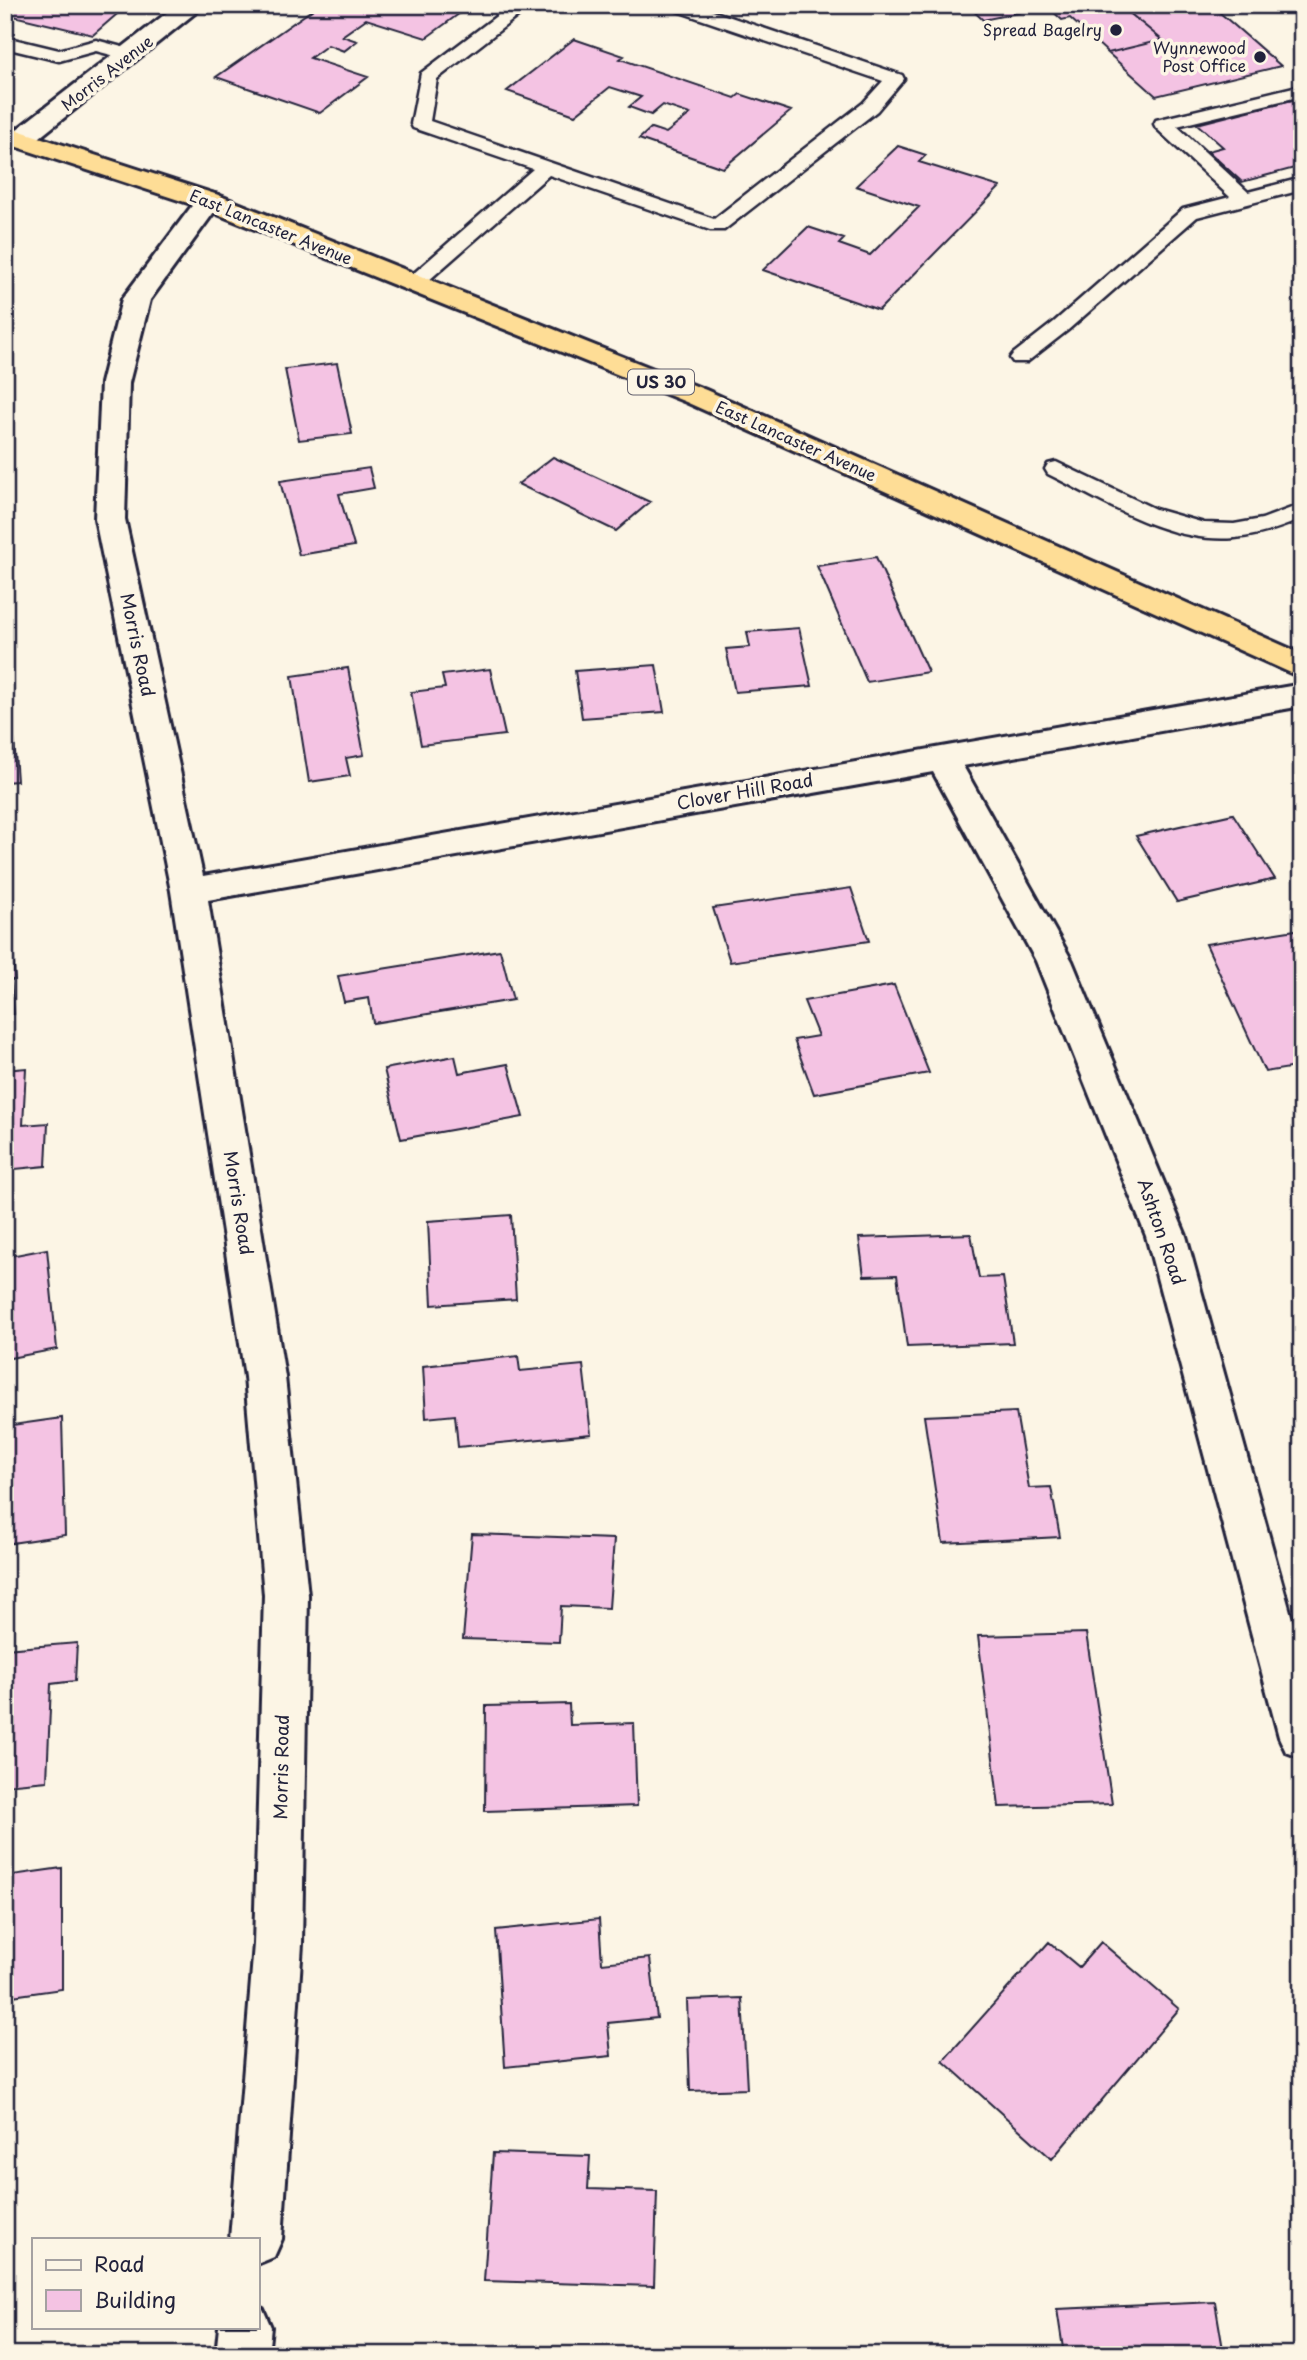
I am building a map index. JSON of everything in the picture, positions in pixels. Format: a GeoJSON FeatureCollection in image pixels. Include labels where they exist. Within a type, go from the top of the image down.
{"type":"FeatureCollection","features":[{"type":"Feature","properties":{"kind":"highway","name":"East Lancaster Avenue"},"geometry":{"type":"LineString","coordinates":[[13,137],[209,201],[695,396],[1302,667]]}},
{"type":"Feature","properties":{"kind":"street","name":"Morris Avenue"},"geometry":{"type":"LineString","coordinates":[[13,137],[131,55],[193,5]]}},
{"type":"Feature","properties":{"kind":"street","name":"Morris Road"},"geometry":{"type":"LineString","coordinates":[[209,201],[136,299],[115,383],[110,519],[189,891],[265,1377],[286,1595],[278,1944],[256,2238]]}},
{"type":"Feature","properties":{"kind":"street","name":"Clover Hill Road"},"geometry":{"type":"LineString","coordinates":[[189,891],[1302,695]]}},
{"type":"Feature","properties":{"kind":"street","name":"Ashton Road"},"geometry":{"type":"LineString","coordinates":[[942,758],[1054,961],[1166,1236],[1302,1737]]}},
{"type":"Feature","properties":{"kind":"street"},"geometry":{"type":"LineString","coordinates":[[242,2355],[246,2328]]}},
{"type":"Feature","properties":{"kind":"lane"},"geometry":{"type":"LineString","coordinates":[[523,5],[428,77],[420,124],[717,226],[870,107],[895,79],[677,5]]}},
{"type":"Feature","properties":{"kind":"lane"},"geometry":{"type":"LineString","coordinates":[[5,42],[59,56],[96,45],[131,55]]}},
{"type":"Feature","properties":{"kind":"lane"},"geometry":{"type":"LineString","coordinates":[[1244,199],[1163,124],[1302,90]]}},
{"type":"Feature","properties":{"kind":"lane"},"geometry":{"type":"LineString","coordinates":[[413,285],[547,167]]}},
{"type":"Feature","properties":{"kind":"lane"},"geometry":{"type":"LineString","coordinates":[[1020,358],[1061,326],[1190,213],[1302,184]]}},
{"type":"Feature","properties":{"kind":"lane"},"geometry":{"type":"LineString","coordinates":[[1056,469],[1169,523],[1197,531],[1228,533],[1252,529],[1284,520],[1302,511]]}},
{"type":"Feature","properties":{"kind":"building"},"geometry":{"type":"Polygon","coordinates":[[[5,5],[112,5],[124,8],[93,35],[5,14],[5,5]]]}},
{"type":"Feature","properties":{"kind":"building"},"geometry":{"type":"Polygon","coordinates":[[[319,5],[471,5],[426,38],[366,19],[342,36],[357,41],[344,51],[328,45],[310,58],[368,77],[320,113],[216,77],[319,5]]]}},
{"type":"Feature","properties":{"kind":"building"},"geometry":{"type":"Polygon","coordinates":[[[967,5],[1057,5],[983,20],[967,5]]]}},
{"type":"Feature","properties":{"kind":"building"},"geometry":{"type":"Polygon","coordinates":[[[1120,5],[1211,5],[1281,66],[1156,96],[1108,53],[1162,40],[1120,5]]]}},
{"type":"Feature","properties":{"kind":"building","name":"Spread Bagelry"},"geometry":{"type":"Polygon","coordinates":[[[1121,6],[1162,40],[1108,53],[1070,18],[1062,20],[1048,7],[1121,6]]]}},
{"type":"Feature","properties":{"kind":"building"},"geometry":{"type":"Polygon","coordinates":[[[574,39],[624,56],[620,59],[735,98],[740,94],[791,111],[723,168],[639,139],[651,128],[666,133],[690,114],[663,105],[651,115],[629,107],[641,97],[610,87],[575,115],[507,91],[574,39]]]}},
{"type":"Feature","properties":{"kind":"building"},"geometry":{"type":"Polygon","coordinates":[[[1292,100],[1302,108],[1302,166],[1242,182],[1208,151],[1223,147],[1197,124],[1292,100]]]}},
{"type":"Feature","properties":{"kind":"building"},"geometry":{"type":"Polygon","coordinates":[[[898,146],[926,155],[919,162],[1000,187],[879,310],[763,270],[808,227],[844,239],[839,244],[870,255],[919,207],[856,186],[898,146]]]}},
{"type":"Feature","properties":{"kind":"building"},"geometry":{"type":"Polygon","coordinates":[[[337,363],[352,434],[299,440],[285,369],[337,363]]]}},
{"type":"Feature","properties":{"kind":"building"},"geometry":{"type":"Polygon","coordinates":[[[553,457],[650,502],[616,531],[518,484],[553,457]]]}},
{"type":"Feature","properties":{"kind":"building"},"geometry":{"type":"Polygon","coordinates":[[[369,468],[374,488],[339,494],[354,546],[299,555],[280,481],[369,468]]]}},
{"type":"Feature","properties":{"kind":"building"},"geometry":{"type":"Polygon","coordinates":[[[876,557],[928,672],[867,682],[817,566],[876,557]]]}},
{"type":"Feature","properties":{"kind":"building"},"geometry":{"type":"Polygon","coordinates":[[[799,628],[812,686],[735,692],[726,649],[750,647],[747,632],[799,628]]]}},
{"type":"Feature","properties":{"kind":"building"},"geometry":{"type":"Polygon","coordinates":[[[656,665],[664,712],[582,718],[575,671],[656,665]]]}},
{"type":"Feature","properties":{"kind":"building"},"geometry":{"type":"Polygon","coordinates":[[[348,668],[364,755],[346,758],[350,776],[309,782],[292,676],[348,668]]]}},
{"type":"Feature","properties":{"kind":"building"},"geometry":{"type":"Polygon","coordinates":[[[490,669],[505,735],[421,745],[411,692],[445,688],[442,675],[490,669]]]}},
{"type":"Feature","properties":{"kind":"building"},"geometry":{"type":"Polygon","coordinates":[[[5,696],[11,696],[17,781],[5,782],[5,696]]]}},
{"type":"Feature","properties":{"kind":"building"},"geometry":{"type":"Polygon","coordinates":[[[1233,814],[1275,879],[1177,902],[1136,836],[1233,814]]]}},
{"type":"Feature","properties":{"kind":"building"},"geometry":{"type":"Polygon","coordinates":[[[851,888],[869,941],[730,962],[713,908],[851,888]]]}},
{"type":"Feature","properties":{"kind":"building"},"geometry":{"type":"Polygon","coordinates":[[[1302,929],[1302,1066],[1265,1072],[1206,944],[1302,929]]]}},
{"type":"Feature","properties":{"kind":"building"},"geometry":{"type":"Polygon","coordinates":[[[11,930],[15,980],[11,980],[14,1014],[5,1015],[5,931],[11,930]]]}},
{"type":"Feature","properties":{"kind":"building"},"geometry":{"type":"Polygon","coordinates":[[[500,950],[513,1000],[373,1023],[369,998],[344,1002],[338,976],[500,950]]]}},
{"type":"Feature","properties":{"kind":"building"},"geometry":{"type":"Polygon","coordinates":[[[894,985],[929,1073],[814,1094],[794,1040],[818,1036],[804,1001],[894,985]]]}},
{"type":"Feature","properties":{"kind":"building"},"geometry":{"type":"Polygon","coordinates":[[[455,1056],[459,1073],[508,1064],[523,1117],[401,1139],[384,1069],[455,1056]]]}},
{"type":"Feature","properties":{"kind":"building"},"geometry":{"type":"Polygon","coordinates":[[[26,1068],[23,1125],[48,1123],[46,1166],[5,1170],[5,1070],[26,1068]]]}},
{"type":"Feature","properties":{"kind":"building"},"geometry":{"type":"Polygon","coordinates":[[[511,1215],[516,1299],[432,1305],[428,1221],[511,1215]]]}},
{"type":"Feature","properties":{"kind":"building"},"geometry":{"type":"Polygon","coordinates":[[[971,1234],[979,1278],[1003,1277],[1013,1343],[907,1347],[897,1275],[864,1276],[859,1238],[971,1234]]]}},
{"type":"Feature","properties":{"kind":"building"},"geometry":{"type":"Polygon","coordinates":[[[47,1249],[57,1349],[5,1359],[5,1257],[47,1249]]]}},
{"type":"Feature","properties":{"kind":"building"},"geometry":{"type":"Polygon","coordinates":[[[518,1356],[520,1371],[583,1365],[591,1434],[458,1447],[455,1415],[426,1418],[423,1366],[518,1356]]]}},
{"type":"Feature","properties":{"kind":"building"},"geometry":{"type":"Polygon","coordinates":[[[1016,1412],[1029,1488],[1051,1487],[1060,1537],[943,1543],[924,1416],[1016,1412]]]}},
{"type":"Feature","properties":{"kind":"building"},"geometry":{"type":"Polygon","coordinates":[[[62,1418],[65,1535],[5,1544],[5,1426],[62,1418]]]}},
{"type":"Feature","properties":{"kind":"building"},"geometry":{"type":"Polygon","coordinates":[[[472,1534],[614,1539],[609,1608],[561,1606],[559,1642],[463,1639],[472,1534]]]}},
{"type":"Feature","properties":{"kind":"building"},"geometry":{"type":"Polygon","coordinates":[[[1086,1633],[1112,1804],[999,1807],[978,1636],[1086,1633]]]}},
{"type":"Feature","properties":{"kind":"building"},"geometry":{"type":"Polygon","coordinates":[[[77,1643],[75,1681],[51,1684],[47,1781],[5,1785],[5,1649],[77,1643]]]}},
{"type":"Feature","properties":{"kind":"building"},"geometry":{"type":"Polygon","coordinates":[[[569,1704],[570,1725],[634,1723],[637,1806],[485,1811],[486,1706],[569,1704]]]}},
{"type":"Feature","properties":{"kind":"building"},"geometry":{"type":"Polygon","coordinates":[[[62,1868],[62,1989],[5,1997],[5,1876],[62,1868]]]}},
{"type":"Feature","properties":{"kind":"building"},"geometry":{"type":"Polygon","coordinates":[[[599,1919],[602,1963],[650,1958],[657,2018],[608,2023],[611,2056],[505,2067],[496,1930],[599,1919]]]}},
{"type":"Feature","properties":{"kind":"building"},"geometry":{"type":"Polygon","coordinates":[[[1049,1942],[1079,1967],[1101,1942],[1179,2009],[1052,2159],[943,2061],[1049,1942]]]}},
{"type":"Feature","properties":{"kind":"building"},"geometry":{"type":"Polygon","coordinates":[[[742,1998],[747,2089],[690,2091],[687,2000],[742,1998]]]}},
{"type":"Feature","properties":{"kind":"building"},"geometry":{"type":"Polygon","coordinates":[[[493,2153],[590,2156],[588,2189],[657,2191],[654,2286],[484,2281],[493,2153]]]}},
{"type":"Feature","properties":{"kind":"building"},"geometry":{"type":"Polygon","coordinates":[[[1215,2302],[1224,2355],[1064,2355],[1057,2309],[1215,2302]]]}},
{"type":"Feature","properties":{"kind":"place","name":"Spread Bagelry"},"geometry":{"type":"Point","coordinates":[1116,30]}},
{"type":"Feature","properties":{"kind":"place","name":"Wynnewood Post Office"},"geometry":{"type":"Point","coordinates":[1260,57]}}]}
